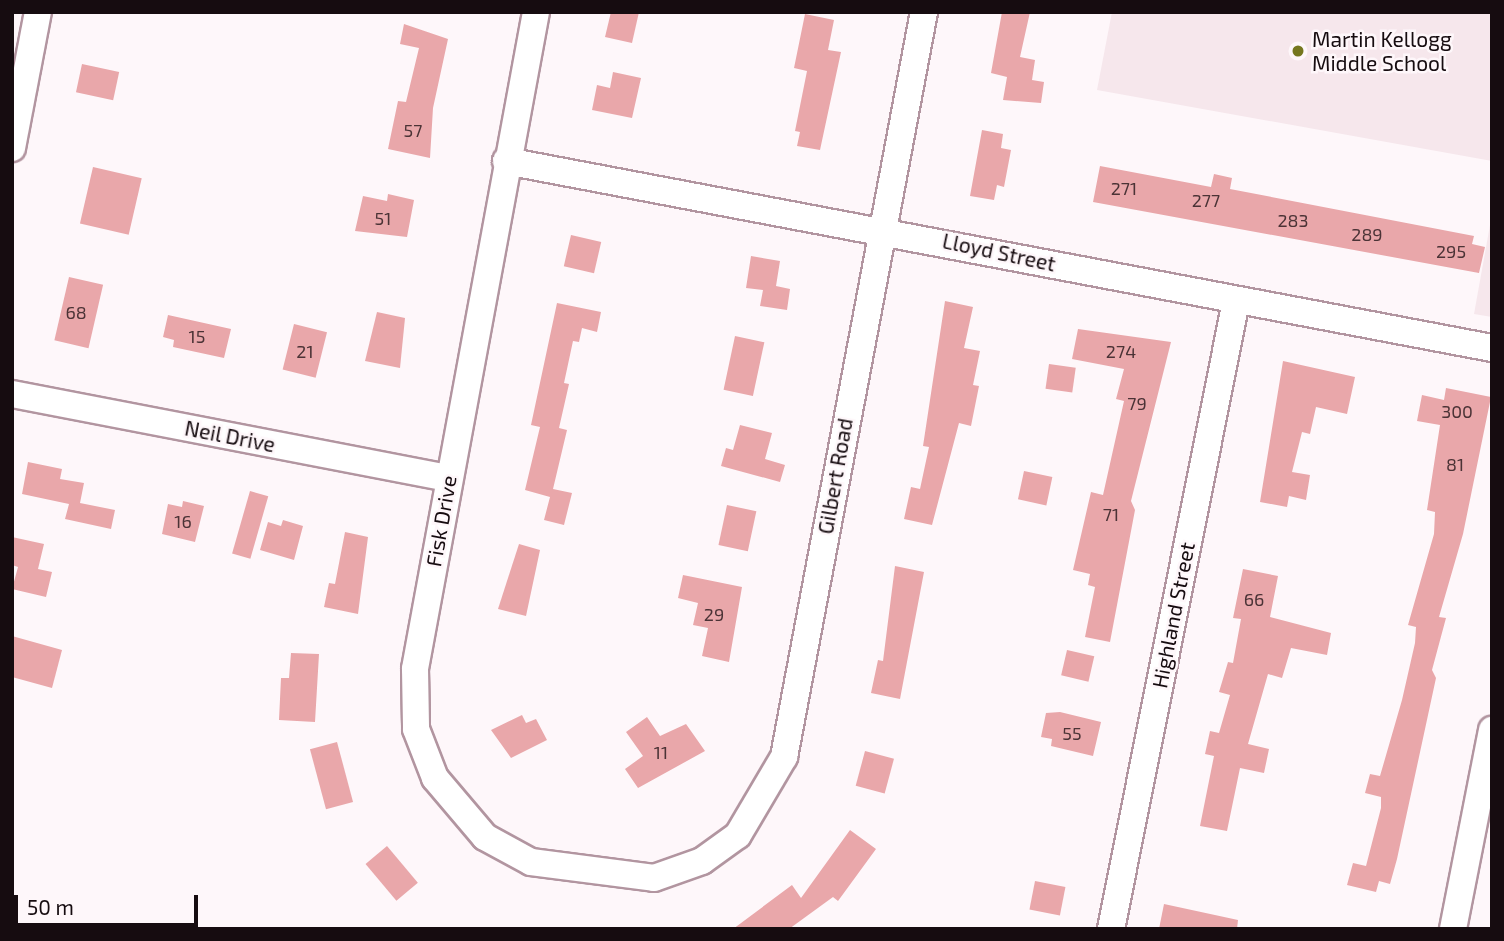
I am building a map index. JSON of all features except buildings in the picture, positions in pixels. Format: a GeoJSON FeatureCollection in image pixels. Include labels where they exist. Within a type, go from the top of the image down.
{"type":"FeatureCollection","features":[{"type":"Feature","properties":{"kind":"street"},"geometry":{"type":"LineString","coordinates":[[12,148],[19,82],[38,12]]}},
{"type":"Feature","properties":{"kind":"street","name":"Fisk Drive"},"geometry":{"type":"LineString","coordinates":[[536,12],[506,161],[415,669],[416,729],[435,778],[485,837],[531,862],[654,878]]}},
{"type":"Feature","properties":{"kind":"street","name":"Gilbert Road"},"geometry":{"type":"LineString","coordinates":[[654,878],[702,861],[738,835],[784,757],[881,228],[924,12]]}},
{"type":"Feature","properties":{"kind":"street","name":"Lloyd Street"},"geometry":{"type":"LineString","coordinates":[[506,161],[881,228],[1236,301],[1492,348]]}},
{"type":"Feature","properties":{"kind":"street","name":"Highland Street"},"geometry":{"type":"LineString","coordinates":[[1111,929],[1236,301]]}},
{"type":"Feature","properties":{"kind":"street","name":"Neil Drive"},"geometry":{"type":"LineString","coordinates":[[12,394],[448,478]]}},
{"type":"Feature","properties":{"kind":"street"},"geometry":{"type":"LineString","coordinates":[[1453,929],[1492,730]]}},
{"type":"Feature","properties":{"kind":"shaded area","name":"Martin Kellogg Middle School"},"geometry":{"type":"Polygon","coordinates":[[[1112,12],[1492,12],[1492,161],[1097,90],[1112,12]]]}},
{"type":"Feature","properties":{"kind":"shaded area"},"geometry":{"type":"Polygon","coordinates":[[[1492,214],[1492,317],[1474,314],[1492,214]]]}},
{"type":"Feature","properties":{"kind":"place","name":"Martin Kellogg Middle School"},"geometry":{"type":"Point","coordinates":[1298,51]}}]}
